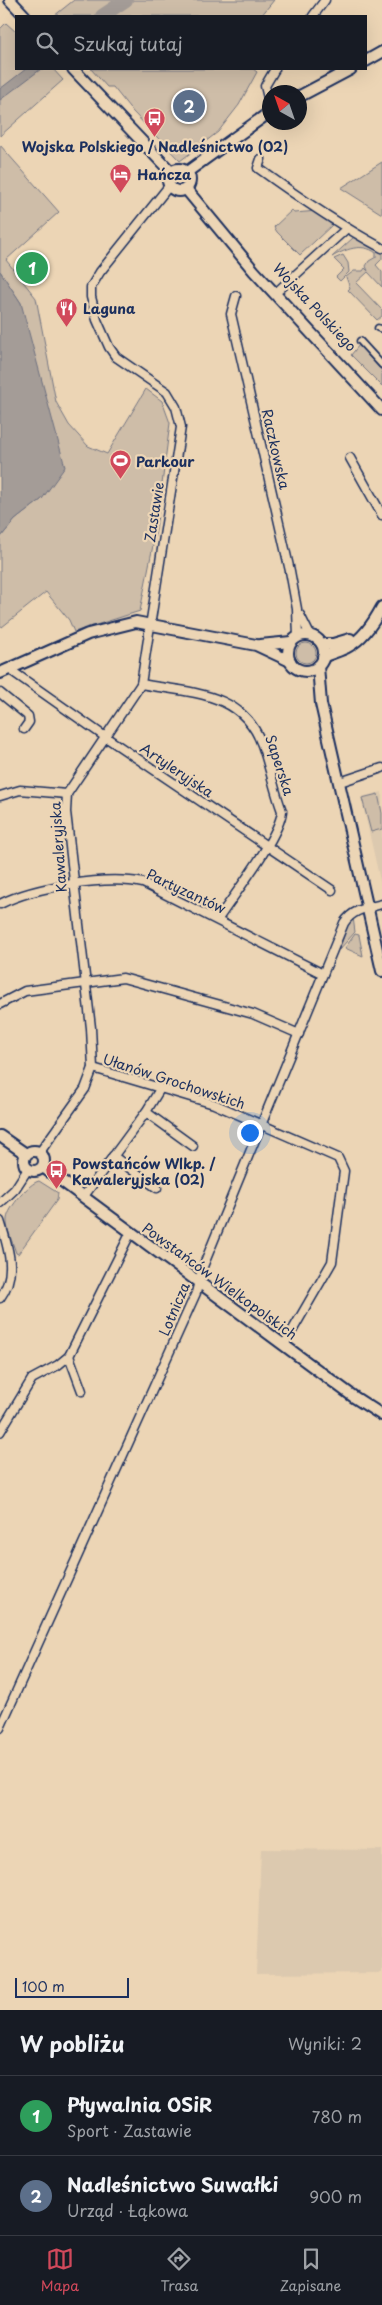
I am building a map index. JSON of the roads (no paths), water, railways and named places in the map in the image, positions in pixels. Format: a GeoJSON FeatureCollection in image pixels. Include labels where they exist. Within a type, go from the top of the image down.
{"type":"FeatureCollection","features":[{"type":"Feature","properties":{"kind":"street"},"geometry":{"type":"LineString","coordinates":[[10,0],[24,15]]}},
{"type":"Feature","properties":{"kind":"street"},"geometry":{"type":"LineString","coordinates":[[314,15],[325,0]]}},
{"type":"Feature","properties":{"kind":"street"},"geometry":{"type":"LineString","coordinates":[[367,60],[382,52]]}},
{"type":"Feature","properties":{"kind":"street"},"geometry":{"type":"LineString","coordinates":[[74,70],[171,172]]}},
{"type":"Feature","properties":{"kind":"street"},"geometry":{"type":"LineString","coordinates":[[266,85],[274,70]]}},
{"type":"Feature","properties":{"kind":"street"},"geometry":{"type":"LineString","coordinates":[[307,92],[349,70]]}},
{"type":"Feature","properties":{"kind":"street"},"geometry":{"type":"LineString","coordinates":[[187,172],[262,118]]}},
{"type":"Feature","properties":{"kind":"street"},"geometry":{"type":"LineString","coordinates":[[261,159],[258,168],[346,229],[382,248]]}},
{"type":"Feature","properties":{"kind":"street"},"geometry":{"type":"LineString","coordinates":[[178,169],[187,172],[191,180],[186,189],[175,191],[169,186],[168,179],[171,172],[178,169]]}},
{"type":"Feature","properties":{"kind":"street","name":"Zastawie"},"geometry":{"type":"LineString","coordinates":[[150,624],[181,428],[179,417],[167,392],[116,357],[109,347],[93,306],[91,287],[100,272],[169,186]]}},
{"type":"Feature","properties":{"kind":"street"},"geometry":{"type":"LineString","coordinates":[[186,189],[226,236]]}},
{"type":"Feature","properties":{"kind":"street"},"geometry":{"type":"LineString","coordinates":[[280,290],[346,229]]}},
{"type":"Feature","properties":{"kind":"street","name":"Wojska Polskiego"},"geometry":{"type":"LineString","coordinates":[[226,236],[254,271],[382,410]]}},
{"type":"Feature","properties":{"kind":"street","name":"Wojska Polskiego"},"geometry":{"type":"LineString","coordinates":[[226,236],[280,290],[382,399]]}},
{"type":"Feature","properties":{"kind":"street","name":"Raczkowska"},"geometry":{"type":"LineString","coordinates":[[236,296],[231,314],[232,320],[290,571],[297,609],[295,639]]}},
{"type":"Feature","properties":{"kind":"street"},"geometry":{"type":"LineString","coordinates":[[360,341],[382,365]]}},
{"type":"Feature","properties":{"kind":"street"},"geometry":{"type":"LineString","coordinates":[[350,458],[382,515]]}},
{"type":"Feature","properties":{"kind":"street"},"geometry":{"type":"LineString","coordinates":[[303,671],[314,669],[320,661],[349,646],[367,630],[382,607]]}},
{"type":"Feature","properties":{"kind":"street","name":"Raczkowska"},"geometry":{"type":"LineString","coordinates":[[297,609],[310,635]]}},
{"type":"Feature","properties":{"kind":"street"},"geometry":{"type":"LineString","coordinates":[[4,671],[88,634],[136,622],[256,645],[290,661]]}},
{"type":"Feature","properties":{"kind":"street","name":"Kawaleryjska"},"geometry":{"type":"LineString","coordinates":[[40,1152],[85,1089],[93,1068],[86,982],[66,812],[67,794],[104,736],[141,684],[150,624]]}},
{"type":"Feature","properties":{"kind":"street"},"geometry":{"type":"LineString","coordinates":[[256,645],[310,635],[322,644],[345,641],[367,630]]}},
{"type":"Feature","properties":{"kind":"street"},"geometry":{"type":"LineString","coordinates":[[295,639],[288,652],[290,661],[293,666],[303,671],[321,704]]}},
{"type":"Feature","properties":{"kind":"street"},"geometry":{"type":"LineString","coordinates":[[322,644],[320,661],[321,704],[382,971]]}},
{"type":"Feature","properties":{"kind":"street","name":"Artyleryjska"},"geometry":{"type":"LineString","coordinates":[[4,671],[332,890]]}},
{"type":"Feature","properties":{"kind":"street","name":"Saperska"},"geometry":{"type":"LineString","coordinates":[[141,684],[224,700],[247,718],[256,730],[262,744],[282,811],[282,818],[267,845],[218,919]]}},
{"type":"Feature","properties":{"kind":"street"},"geometry":{"type":"LineString","coordinates":[[0,693],[28,716],[29,722],[24,730]]}},
{"type":"Feature","properties":{"kind":"street"},"geometry":{"type":"LineString","coordinates":[[340,782],[382,768]]}},
{"type":"Feature","properties":{"kind":"street"},"geometry":{"type":"LineString","coordinates":[[0,796],[20,790],[67,794]]}},
{"type":"Feature","properties":{"kind":"street","name":"Partyzantów"},"geometry":{"type":"LineString","coordinates":[[0,904],[29,892],[74,885],[126,879],[143,882],[323,974]]}},
{"type":"Feature","properties":{"kind":"street","name":"Lotnicza"},"geometry":{"type":"LineString","coordinates":[[0,1728],[200,1282],[202,1269],[347,918],[358,910],[382,904]]}},
{"type":"Feature","properties":{"kind":"street"},"geometry":{"type":"LineString","coordinates":[[0,1004],[25,991],[123,978],[140,981],[253,1014],[299,1034]]}},
{"type":"Feature","properties":{"kind":"street","name":"Ułanów Grochowskich"},"geometry":{"type":"LineString","coordinates":[[93,1068],[214,1104],[338,1158],[344,1171],[332,1262],[284,1345]]}},
{"type":"Feature","properties":{"kind":"street"},"geometry":{"type":"LineString","coordinates":[[84,1196],[146,1112],[160,1089]]}},
{"type":"Feature","properties":{"kind":"street"},"geometry":{"type":"LineString","coordinates":[[146,1112],[193,1146]]}},
{"type":"Feature","properties":{"kind":"street"},"geometry":{"type":"LineString","coordinates":[[0,1136],[26,1154]]}},
{"type":"Feature","properties":{"kind":"street"},"geometry":{"type":"LineString","coordinates":[[32,1151],[40,1152],[45,1160],[43,1167],[37,1171],[28,1169],[24,1162],[26,1154],[32,1151]]}},
{"type":"Feature","properties":{"kind":"street"},"geometry":{"type":"LineString","coordinates":[[112,1156],[157,1188]]}},
{"type":"Feature","properties":{"kind":"street","name":"Powstańców Wielkopolskich"},"geometry":{"type":"LineString","coordinates":[[43,1167],[382,1415]]}},
{"type":"Feature","properties":{"kind":"street"},"geometry":{"type":"LineString","coordinates":[[0,1203],[15,1190],[28,1169]]}},
{"type":"Feature","properties":{"kind":"street"},"geometry":{"type":"LineString","coordinates":[[0,1221],[11,1263],[10,1277],[5,1291],[0,1298]]}},
{"type":"Feature","properties":{"kind":"street"},"geometry":{"type":"LineString","coordinates":[[0,1432],[32,1379],[58,1365],[69,1356],[131,1232]]}},
{"type":"Feature","properties":{"kind":"street"},"geometry":{"type":"LineString","coordinates":[[69,1356],[82,1391]]}},
{"type":"Feature","properties":{"kind":"waterway"},"geometry":{"type":"LineString","coordinates":[[104,15],[126,0]]}},
{"type":"Feature","properties":{"kind":"place","name":"Nadleśnictwo Suwałki"},"geometry":{"type":"Point","coordinates":[189,106]}},
{"type":"Feature","properties":{"kind":"place","name":"Wojska Polskiego / Nadleśnictwo (02)"},"geometry":{"type":"Point","coordinates":[155,137]}},
{"type":"Feature","properties":{"kind":"place","name":"Hańcza"},"geometry":{"type":"Point","coordinates":[121,193]}},
{"type":"Feature","properties":{"kind":"place","name":"Pływalnia OSiR"},"geometry":{"type":"Point","coordinates":[32,268]}},
{"type":"Feature","properties":{"kind":"place","name":"Laguna"},"geometry":{"type":"Point","coordinates":[67,327]}},
{"type":"Feature","properties":{"kind":"place","name":"Parkour"},"geometry":{"type":"Point","coordinates":[120,480]}},
{"type":"Feature","properties":{"kind":"place","name":"Powstańców Wlkp. / Kawaleryjska (02)"},"geometry":{"type":"Point","coordinates":[56,1190]}}]}
